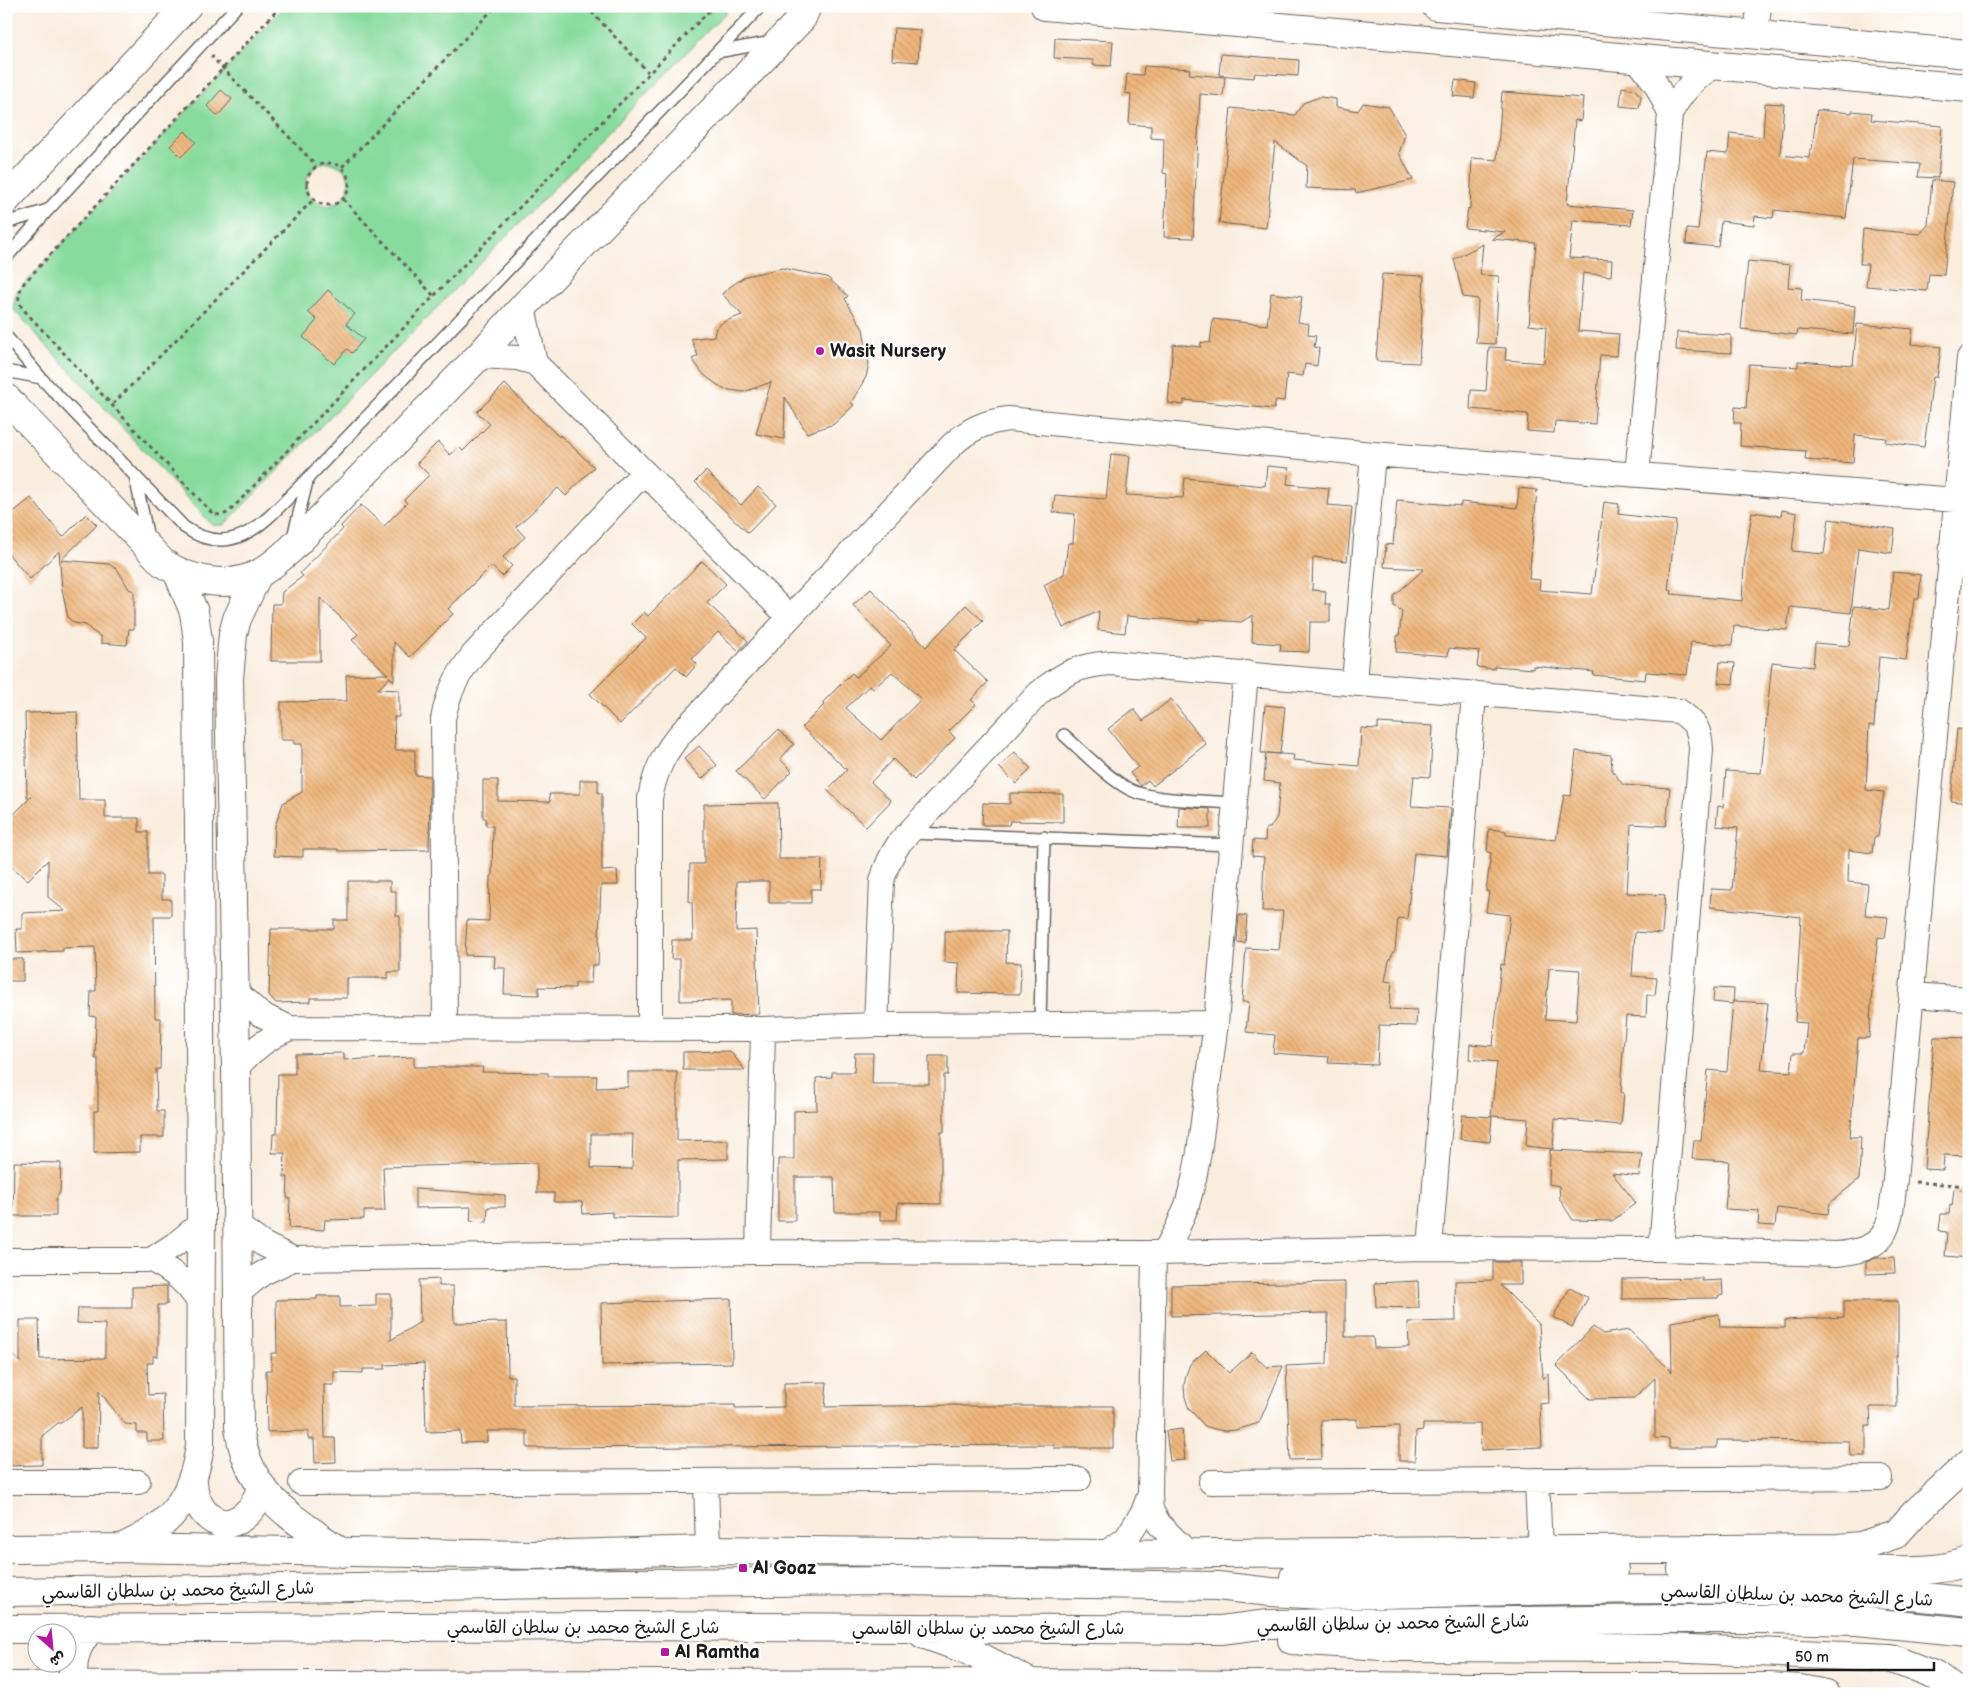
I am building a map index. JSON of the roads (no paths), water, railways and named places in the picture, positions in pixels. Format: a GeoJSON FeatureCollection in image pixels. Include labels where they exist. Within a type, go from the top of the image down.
{"type":"FeatureCollection","features":[{"type":"Feature","properties":{"kind":"street"},"geometry":{"type":"LineString","coordinates":[[6,200],[187,6]]}},
{"type":"Feature","properties":{"kind":"street"},"geometry":{"type":"LineString","coordinates":[[1045,6],[1716,65],[1966,92]]}},
{"type":"Feature","properties":{"kind":"street"},"geometry":{"type":"LineString","coordinates":[[1436,6],[1969,54]]}},
{"type":"Feature","properties":{"kind":"street"},"geometry":{"type":"LineString","coordinates":[[1756,35],[1759,6]]}},
{"type":"Feature","properties":{"kind":"street"},"geometry":{"type":"LineString","coordinates":[[6,398],[151,551],[177,572],[197,579],[219,582],[238,581],[258,574],[272,565],[290,549],[479,356],[523,307],[809,10]]}},
{"type":"Feature","properties":{"kind":"street"},"geometry":{"type":"LineString","coordinates":[[1636,58],[1656,84],[1670,114]]}},
{"type":"Feature","properties":{"kind":"street"},"geometry":{"type":"LineString","coordinates":[[1637,475],[1670,114],[1678,98],[1689,85],[1701,74],[1716,65]]}},
{"type":"Feature","properties":{"kind":"street"},"geometry":{"type":"LineString","coordinates":[[523,307],[535,363]]}},
{"type":"Feature","properties":{"kind":"street"},"geometry":{"type":"LineString","coordinates":[[479,356],[507,357],[535,363],[789,617]]}},
{"type":"Feature","properties":{"kind":"street"},"geometry":{"type":"LineString","coordinates":[[237,1294],[263,1273],[293,1259],[758,1252],[1159,1253],[1430,1248],[1660,1249],[1837,1254],[1853,1253],[1868,1248],[1882,1238],[1888,1227],[1895,1180],[1969,358]]}},
{"type":"Feature","properties":{"kind":"street"},"geometry":{"type":"LineString","coordinates":[[650,1029],[649,817],[650,798],[660,762],[670,746],[789,617],[963,434],[977,426],[992,421],[1008,419],[1373,454],[1956,500]]}},
{"type":"Feature","properties":{"kind":"street"},"geometry":{"type":"LineString","coordinates":[[1354,682],[1373,454]]}},
{"type":"Feature","properties":{"kind":"street"},"geometry":{"type":"LineString","coordinates":[[444,1027],[443,719],[446,701],[453,684],[473,655],[644,472]]}},
{"type":"Feature","properties":{"kind":"street"},"geometry":{"type":"LineString","coordinates":[[121,1548],[140,1540],[157,1528],[180,1504],[193,1480],[198,1460],[201,1427],[197,627],[194,612],[177,572]]}},
{"type":"Feature","properties":{"kind":"street"},"geometry":{"type":"LineString","coordinates":[[258,574],[237,619],[233,634],[229,679],[235,991],[239,1427],[244,1453],[261,1488],[285,1513],[342,1553]]}},
{"type":"Feature","properties":{"kind":"street"},"geometry":{"type":"LineString","coordinates":[[876,1025],[882,881],[885,867],[892,854],[909,833],[1039,692],[1055,679],[1072,670],[1091,664],[1111,663],[1354,682],[1679,711],[1692,720],[1700,734],[1701,749],[1660,1249]]}},
{"type":"Feature","properties":{"kind":"street"},"geometry":{"type":"LineString","coordinates":[[198,674],[214,673],[229,679]]}},
{"type":"Feature","properties":{"kind":"street"},"geometry":{"type":"LineString","coordinates":[[1187,1552],[1169,1536],[1151,1510],[1159,1253],[1177,1229],[1187,1205],[1194,1179],[1216,1023],[1246,673]]}},
{"type":"Feature","properties":{"kind":"street"},"geometry":{"type":"LineString","coordinates":[[1430,1248],[1474,694]]}},
{"type":"Feature","properties":{"kind":"street"},"geometry":{"type":"LineString","coordinates":[[235,991],[260,1014],[290,1028]]}},
{"type":"Feature","properties":{"kind":"street"},"geometry":{"type":"LineString","coordinates":[[1912,995],[1969,999]]}},
{"type":"Feature","properties":{"kind":"street"},"geometry":{"type":"LineString","coordinates":[[236,1068],[260,1044],[290,1028],[764,1029],[876,1025],[1216,1023]]}},
{"type":"Feature","properties":{"kind":"street"},"geometry":{"type":"LineString","coordinates":[[758,1252],[764,1029]]}},
{"type":"Feature","properties":{"kind":"street"},"geometry":{"type":"LineString","coordinates":[[151,1260],[177,1243],[201,1223]]}},
{"type":"Feature","properties":{"kind":"street"},"geometry":{"type":"LineString","coordinates":[[237,1225],[263,1244],[293,1259]]}},
{"type":"Feature","properties":{"kind":"street"},"geometry":{"type":"LineString","coordinates":[[6,1260],[151,1260],[166,1267],[180,1277],[201,1305]]}},
{"type":"Feature","properties":{"kind":"street"},"geometry":{"type":"LineString","coordinates":[[6,1549],[121,1548],[532,1555],[708,1550],[1104,1554],[1781,1549],[1861,1546],[1896,1534],[1914,1514],[1969,1463]]}},
{"type":"Feature","properties":{"kind":"street"},"geometry":{"type":"LineString","coordinates":[[1211,1482],[1880,1478]]}},
{"type":"Feature","properties":{"kind":"street"},"geometry":{"type":"LineString","coordinates":[[301,1483],[1079,1479]]}},
{"type":"Feature","properties":{"kind":"street"},"geometry":{"type":"LineString","coordinates":[[193,1480],[194,1496],[204,1514],[215,1521],[228,1523],[240,1519],[250,1511],[261,1488]]}},
{"type":"Feature","properties":{"kind":"street"},"geometry":{"type":"LineString","coordinates":[[1537,1480],[1540,1550]]}},
{"type":"Feature","properties":{"kind":"street"},"geometry":{"type":"LineString","coordinates":[[706,1481],[708,1550]]}},
{"type":"Feature","properties":{"kind":"street"},"geometry":{"type":"LineString","coordinates":[[6,1482],[138,1482]]}},
{"type":"Feature","properties":{"kind":"street"},"geometry":{"type":"LineString","coordinates":[[1104,1554],[1126,1539],[1143,1512],[1150,1494]]}},
{"type":"Feature","properties":{"kind":"street"},"geometry":{"type":"LineString","coordinates":[[1856,1569],[1910,1562],[1944,1554],[1969,1544]]}},
{"type":"Feature","properties":{"kind":"street"},"geometry":{"type":"LineString","coordinates":[[1540,1550],[1578,1570]]}},
{"type":"Feature","properties":{"kind":"street"},"geometry":{"type":"LineString","coordinates":[[532,1555],[565,1561],[630,1583]]}},
{"type":"Feature","properties":{"kind":"street"},"geometry":{"type":"LineString","coordinates":[[1217,1586],[1266,1578],[1470,1571],[1856,1569],[1905,1572],[1921,1571],[1969,1561]]}},
{"type":"Feature","properties":{"kind":"street","name":"شارع الشيخ محمد بن سلطان القاسمي"},"geometry":{"type":"LineString","coordinates":[[6,1592],[900,1581],[1217,1586],[1322,1595],[1770,1590],[1869,1594],[1969,1602]]}},
{"type":"Feature","properties":{"kind":"street","name":"شارع الشيخ محمد بن سلطان القاسمي"},"geometry":{"type":"LineString","coordinates":[[23,1634],[90,1628],[898,1627],[1221,1630],[1244,1625],[1268,1624],[1670,1619],[1857,1621],[1969,1632]]}},
{"type":"Feature","properties":{"kind":"street"},"geometry":{"type":"LineString","coordinates":[[898,1627],[935,1637],[965,1649],[1031,1688]]}},
{"type":"Feature","properties":{"kind":"street"},"geometry":{"type":"LineString","coordinates":[[56,1678],[73,1660],[76,1648],[90,1628]]}},
{"type":"Feature","properties":{"kind":"street"},"geometry":{"type":"LineString","coordinates":[[1221,1630],[1256,1638],[1397,1647],[1668,1648],[1890,1658],[1936,1676],[1960,1694]]}},
{"type":"Feature","properties":{"kind":"street"},"geometry":{"type":"LineString","coordinates":[[1714,1687],[1755,1651]]}},
{"type":"Feature","properties":{"kind":"street"},"geometry":{"type":"LineString","coordinates":[[1862,1656],[1904,1675],[1932,1694]]}},
{"type":"Feature","properties":{"kind":"street"},"geometry":{"type":"LineString","coordinates":[[6,1686],[56,1678],[183,1689],[1031,1688],[1466,1690],[1771,1687],[1800,1689],[1826,1694]]}},
{"type":"Feature","properties":{"kind":"lane"},"geometry":{"type":"LineString","coordinates":[[6,258],[48,210],[238,6]]}},
{"type":"Feature","properties":{"kind":"lane"},"geometry":{"type":"LineString","coordinates":[[6,336],[41,378],[184,527],[200,537],[219,541],[237,538],[254,530],[308,478],[761,6]]}},
{"type":"Feature","properties":{"kind":"lane"},"geometry":{"type":"LineString","coordinates":[[717,52],[780,41]]}},
{"type":"Feature","properties":{"kind":"lane"},"geometry":{"type":"LineString","coordinates":[[6,223],[48,210]]}},
{"type":"Feature","properties":{"kind":"lane"},"geometry":{"type":"LineString","coordinates":[[6,371],[41,378]]}},
{"type":"Feature","properties":{"kind":"lane"},"geometry":{"type":"LineString","coordinates":[[135,476],[151,551]]}},
{"type":"Feature","properties":{"kind":"lane"},"geometry":{"type":"LineString","coordinates":[[290,549],[308,478]]}},
{"type":"Feature","properties":{"kind":"lane"},"geometry":{"type":"LineString","coordinates":[[1064,735],[1121,784],[1138,793],[1235,803]]}},
{"type":"Feature","properties":{"kind":"lane"},"geometry":{"type":"LineString","coordinates":[[909,833],[1231,845]]}},
{"type":"Feature","properties":{"kind":"lane"},"geometry":{"type":"LineString","coordinates":[[1040,1024],[1044,837]]}},
{"type":"Feature","properties":{"kind":"place","name":"Wasit Nursery"},"geometry":{"type":"Point","coordinates":[820,351]}},
{"type":"Feature","properties":{"kind":"place","name":"Al Goaz"},"geometry":{"type":"Point","coordinates":[743,1568]}},
{"type":"Feature","properties":{"kind":"place","name":"Al Ramtha"},"geometry":{"type":"Point","coordinates":[665,1652]}}]}
